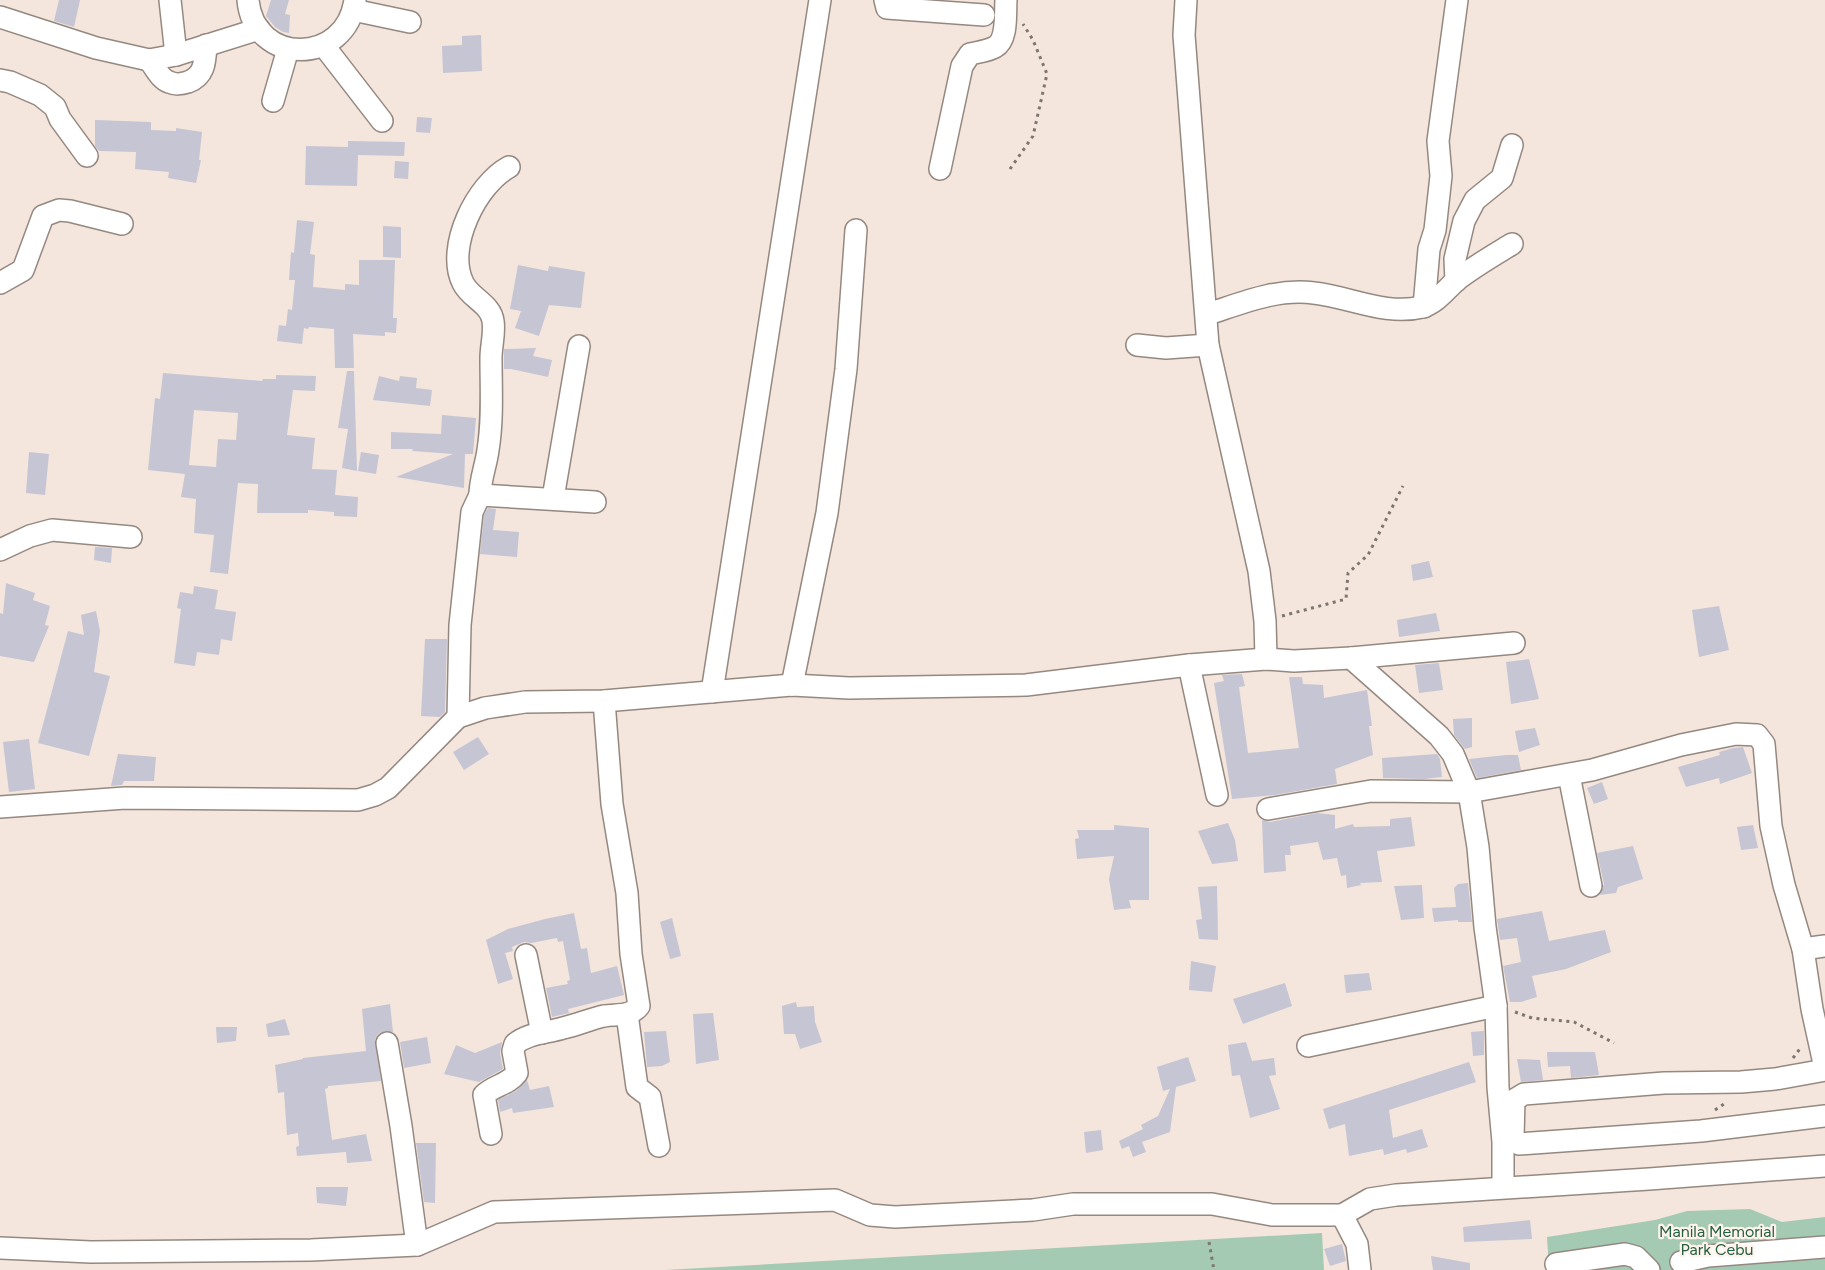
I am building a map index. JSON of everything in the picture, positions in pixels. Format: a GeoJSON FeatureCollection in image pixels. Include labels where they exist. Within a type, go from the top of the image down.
{"type":"FeatureCollection","features":[{"type":"Feature","properties":{"kind":"street"},"geometry":{"type":"LineString","coordinates":[[170,0],[176,55]]}},
{"type":"Feature","properties":{"kind":"street"},"geometry":{"type":"LineString","coordinates":[[248,0],[253,19],[259,29],[272,41],[288,49],[312,49],[324,45],[343,31],[354,5],[410,22]]}},
{"type":"Feature","properties":{"kind":"street"},"geometry":{"type":"LineString","coordinates":[[712,692],[820,0]]}},
{"type":"Feature","properties":{"kind":"street"},"geometry":{"type":"LineString","coordinates":[[885,0],[887,8],[984,15]]}},
{"type":"Feature","properties":{"kind":"street"},"geometry":{"type":"LineString","coordinates":[[1186,0],[1184,35],[1208,314],[1208,345],[1259,571],[1265,621],[1266,659]]}},
{"type":"Feature","properties":{"kind":"street"},"geometry":{"type":"LineString","coordinates":[[1424,307],[1429,249],[1435,230],[1441,176],[1438,141],[1457,0]]}},
{"type":"Feature","properties":{"kind":"street"},"geometry":{"type":"LineString","coordinates":[[940,169],[962,66],[970,54],[995,48],[1000,43],[1012,8]]}},
{"type":"Feature","properties":{"kind":"street"},"geometry":{"type":"LineString","coordinates":[[0,17],[96,48],[150,60],[176,55],[259,29]]}},
{"type":"Feature","properties":{"kind":"street"},"geometry":{"type":"LineString","coordinates":[[150,60],[168,82],[179,84],[196,79],[201,73],[206,45]]}},
{"type":"Feature","properties":{"kind":"street"},"geometry":{"type":"LineString","coordinates":[[324,45],[382,121]]}},
{"type":"Feature","properties":{"kind":"street"},"geometry":{"type":"LineString","coordinates":[[273,101],[288,49]]}},
{"type":"Feature","properties":{"kind":"street"},"geometry":{"type":"LineString","coordinates":[[0,80],[40,95],[55,107],[60,119],[87,156]]}},
{"type":"Feature","properties":{"kind":"street"},"geometry":{"type":"LineString","coordinates":[[1456,281],[1455,259],[1464,221],[1475,200],[1502,178],[1512,145]]}},
{"type":"Feature","properties":{"kind":"street"},"geometry":{"type":"LineString","coordinates":[[458,717],[460,625],[472,512],[480,495],[492,415],[491,356],[494,320],[487,307],[472,296],[462,282],[459,252],[462,235],[474,201],[486,185],[509,167]]}},
{"type":"Feature","properties":{"kind":"street"},"geometry":{"type":"LineString","coordinates":[[0,283],[23,270],[32,251],[43,216],[59,210],[70,211],[122,225]]}},
{"type":"Feature","properties":{"kind":"street"},"geometry":{"type":"LineString","coordinates":[[792,685],[827,513],[846,369],[856,230]]}},
{"type":"Feature","properties":{"kind":"street"},"geometry":{"type":"LineString","coordinates":[[1208,314],[1261,296],[1281,292],[1314,292],[1392,310],[1424,307],[1456,281],[1512,244]]}},
{"type":"Feature","properties":{"kind":"street"},"geometry":{"type":"LineString","coordinates":[[1137,345],[1166,348],[1208,345]]}},
{"type":"Feature","properties":{"kind":"street"},"geometry":{"type":"LineString","coordinates":[[553,498],[579,346]]}},
{"type":"Feature","properties":{"kind":"street"},"geometry":{"type":"LineString","coordinates":[[480,495],[596,502]]}},
{"type":"Feature","properties":{"kind":"street"},"geometry":{"type":"LineString","coordinates":[[0,550],[30,536],[52,530],[130,537]]}},
{"type":"Feature","properties":{"kind":"street"},"geometry":{"type":"LineString","coordinates":[[0,807],[125,798],[358,800],[388,788],[458,717],[485,708],[525,702],[604,701],[792,685],[849,688],[1026,685],[1189,665],[1266,659],[1294,661],[1514,643]]}},
{"type":"Feature","properties":{"kind":"street"},"geometry":{"type":"LineString","coordinates":[[1351,657],[1438,736],[1454,754],[1469,792],[1478,847],[1485,927],[1496,1006],[1503,1187]]}},
{"type":"Feature","properties":{"kind":"street"},"geometry":{"type":"LineString","coordinates":[[1189,665],[1217,795]]}},
{"type":"Feature","properties":{"kind":"street"},"geometry":{"type":"LineString","coordinates":[[491,1134],[484,1095],[491,1088],[511,1081],[517,1073],[514,1044],[519,1040],[585,1020],[634,1012],[639,1006],[627,893],[612,804],[604,701]]}},
{"type":"Feature","properties":{"kind":"street"},"geometry":{"type":"LineString","coordinates":[[1268,809],[1371,791],[1469,792],[1569,775],[1681,745],[1736,734],[1757,735],[1764,744],[1771,826],[1784,885],[1803,949],[1812,1009],[1825,1069],[1775,1079],[1741,1082],[1664,1083],[1524,1094],[1514,1100],[1513,1137],[1519,1144],[1701,1131],[1825,1116]]}},
{"type":"Feature","properties":{"kind":"street"},"geometry":{"type":"LineString","coordinates":[[1569,775],[1591,886]]}},
{"type":"Feature","properties":{"kind":"street"},"geometry":{"type":"LineString","coordinates":[[1803,949],[1825,946]]}},
{"type":"Feature","properties":{"kind":"street"},"geometry":{"type":"LineString","coordinates":[[526,955],[542,1033]]}},
{"type":"Feature","properties":{"kind":"street"},"geometry":{"type":"LineString","coordinates":[[1308,1046],[1496,1006]]}},
{"type":"Feature","properties":{"kind":"street"},"geometry":{"type":"LineString","coordinates":[[627,1014],[637,1087],[650,1097],[659,1146]]}},
{"type":"Feature","properties":{"kind":"street"},"geometry":{"type":"LineString","coordinates":[[387,1042],[417,1245]]}},
{"type":"Feature","properties":{"kind":"street"},"geometry":{"type":"LineString","coordinates":[[0,1248],[114,1252],[311,1250],[417,1245],[494,1212],[834,1200],[870,1215],[895,1217],[1033,1210],[1073,1204],[1212,1204],[1272,1215],[1342,1215],[1378,1198],[1503,1187],[1825,1166]]}},
{"type":"Feature","properties":{"kind":"street"},"geometry":{"type":"LineString","coordinates":[[1342,1215],[1357,1244],[1360,1270]]}},
{"type":"Feature","properties":{"kind":"street"},"geometry":{"type":"LineString","coordinates":[[1556,1264],[1578,1265],[1625,1254],[1636,1257],[1649,1270],[1667,1258],[1676,1258],[1682,1266],[1708,1256],[1825,1247]]}},
{"type":"Feature","properties":{"kind":"path"},"geometry":{"type":"LineString","coordinates":[[1010,169],[1034,136],[1047,74],[1034,40],[1012,8]]}},
{"type":"Feature","properties":{"kind":"path"},"geometry":{"type":"LineString","coordinates":[[1265,621],[1346,599],[1348,573],[1368,555],[1403,486]]}},
{"type":"Feature","properties":{"kind":"path"},"geometry":{"type":"LineString","coordinates":[[1496,1006],[1532,1018],[1574,1022],[1614,1043]]}},
{"type":"Feature","properties":{"kind":"path"},"geometry":{"type":"LineString","coordinates":[[1775,1079],[1801,1047],[1804,1038]]}},
{"type":"Feature","properties":{"kind":"path"},"geometry":{"type":"LineString","coordinates":[[1209,1242],[1214,1270]]}},
{"type":"Feature","properties":{"kind":"green space","name":"Manila Memorial Park Cebu"},"geometry":{"type":"Polygon","coordinates":[[[1750,1209],[1782,1222],[1825,1217],[1825,1270],[1549,1270],[1547,1237],[1655,1220],[1687,1211],[1750,1209]]]}},
{"type":"Feature","properties":{"kind":"green space"},"geometry":{"type":"Polygon","coordinates":[[[1322,1233],[1324,1270],[665,1270],[1322,1233]]]}},
{"type":"Feature","properties":{"kind":"building"},"geometry":{"type":"Polygon","coordinates":[[[59,0],[80,0],[74,27],[54,21],[59,0]]]}},
{"type":"Feature","properties":{"kind":"building"},"geometry":{"type":"Polygon","coordinates":[[[271,0],[289,0],[285,14],[290,15],[289,33],[275,27],[266,16],[271,0]]]}},
{"type":"Feature","properties":{"kind":"building"},"geometry":{"type":"Polygon","coordinates":[[[481,35],[482,71],[443,73],[442,46],[462,45],[462,36],[481,35]]]}},
{"type":"Feature","properties":{"kind":"building"},"geometry":{"type":"Polygon","coordinates":[[[417,117],[432,118],[430,133],[416,132],[417,117]]]}},
{"type":"Feature","properties":{"kind":"building"},"geometry":{"type":"Polygon","coordinates":[[[95,120],[151,122],[151,130],[176,131],[176,128],[202,132],[199,160],[201,160],[196,183],[168,178],[169,172],[135,169],[136,152],[99,151],[95,146],[95,120]]]}},
{"type":"Feature","properties":{"kind":"building"},"geometry":{"type":"Polygon","coordinates":[[[348,141],[405,142],[404,156],[358,155],[357,186],[305,185],[306,146],[348,147],[348,141]]]}},
{"type":"Feature","properties":{"kind":"building"},"geometry":{"type":"Polygon","coordinates":[[[395,161],[409,162],[408,179],[394,178],[395,161]]]}},
{"type":"Feature","properties":{"kind":"building"},"geometry":{"type":"Polygon","coordinates":[[[297,220],[314,222],[310,254],[315,255],[313,287],[345,290],[345,284],[359,285],[359,260],[395,260],[393,318],[397,318],[396,333],[385,332],[385,336],[353,334],[354,368],[335,368],[334,329],[304,328],[302,344],[277,341],[279,325],[286,326],[288,309],[292,310],[295,280],[289,280],[297,220]]]}},
{"type":"Feature","properties":{"kind":"building"},"geometry":{"type":"Polygon","coordinates":[[[383,226],[401,227],[401,258],[383,257],[383,226]]]}},
{"type":"Feature","properties":{"kind":"building"},"geometry":{"type":"Polygon","coordinates":[[[518,265],[548,271],[549,266],[585,272],[581,308],[549,305],[539,336],[515,328],[521,311],[510,309],[518,265]]]}},
{"type":"Feature","properties":{"kind":"building"},"geometry":{"type":"Polygon","coordinates":[[[536,348],[533,356],[552,360],[548,377],[504,369],[504,349],[536,348]]]}},
{"type":"Feature","properties":{"kind":"building"},"geometry":{"type":"Polygon","coordinates":[[[347,371],[354,371],[357,471],[342,468],[348,429],[338,428],[347,371]]]}},
{"type":"Feature","properties":{"kind":"building"},"geometry":{"type":"Polygon","coordinates":[[[163,373],[262,381],[263,379],[276,379],[276,375],[316,376],[315,391],[293,390],[287,435],[315,438],[312,469],[337,470],[335,495],[358,497],[357,517],[334,516],[334,512],[308,510],[308,513],[257,513],[258,484],[238,483],[228,574],[210,572],[214,535],[194,533],[196,499],[181,497],[185,474],[148,470],[155,398],[160,399],[163,373]],[[194,410],[189,465],[216,467],[218,439],[236,440],[238,413],[194,410]]]}},
{"type":"Feature","properties":{"kind":"building"},"geometry":{"type":"Polygon","coordinates":[[[379,376],[399,381],[400,376],[417,378],[416,388],[432,390],[430,406],[373,400],[379,376]]]}},
{"type":"Feature","properties":{"kind":"building"},"geometry":{"type":"Polygon","coordinates":[[[442,415],[476,418],[473,454],[465,454],[464,488],[396,477],[453,454],[391,449],[391,432],[441,434],[442,415]]]}},
{"type":"Feature","properties":{"kind":"building"},"geometry":{"type":"Polygon","coordinates":[[[29,452],[49,454],[45,495],[26,493],[29,452]]]}},
{"type":"Feature","properties":{"kind":"building"},"geometry":{"type":"Polygon","coordinates":[[[361,452],[379,455],[376,474],[358,471],[361,452]]]}},
{"type":"Feature","properties":{"kind":"building"},"geometry":{"type":"Polygon","coordinates":[[[488,508],[496,509],[493,530],[519,532],[517,557],[480,554],[484,515],[488,508]]]}},
{"type":"Feature","properties":{"kind":"building"},"geometry":{"type":"Polygon","coordinates":[[[95,547],[112,548],[111,563],[94,560],[95,547]]]}},
{"type":"Feature","properties":{"kind":"building"},"geometry":{"type":"Polygon","coordinates":[[[1429,561],[1433,577],[1413,581],[1411,565],[1429,561]]]}},
{"type":"Feature","properties":{"kind":"building"},"geometry":{"type":"Polygon","coordinates":[[[6,583],[35,593],[33,600],[50,606],[45,625],[49,626],[34,662],[0,656],[0,613],[3,614],[6,583]]]}},
{"type":"Feature","properties":{"kind":"building"},"geometry":{"type":"Polygon","coordinates":[[[194,586],[218,590],[215,609],[236,612],[232,641],[221,639],[219,655],[197,652],[195,666],[174,663],[181,609],[177,608],[180,592],[193,594],[194,586]]]}},
{"type":"Feature","properties":{"kind":"building"},"geometry":{"type":"Polygon","coordinates":[[[1719,606],[1729,650],[1699,657],[1692,610],[1719,606]]]}},
{"type":"Feature","properties":{"kind":"building"},"geometry":{"type":"Polygon","coordinates":[[[96,611],[100,631],[94,672],[110,676],[89,756],[38,743],[68,631],[84,635],[81,615],[96,611]]]}},
{"type":"Feature","properties":{"kind":"building"},"geometry":{"type":"Polygon","coordinates":[[[1436,613],[1440,631],[1399,637],[1397,620],[1436,613]]]}},
{"type":"Feature","properties":{"kind":"building"},"geometry":{"type":"Polygon","coordinates":[[[425,639],[447,639],[445,712],[440,717],[421,716],[425,639]]]}},
{"type":"Feature","properties":{"kind":"building"},"geometry":{"type":"Polygon","coordinates":[[[1529,659],[1539,699],[1511,704],[1506,662],[1529,659]]]}},
{"type":"Feature","properties":{"kind":"building"},"geometry":{"type":"Polygon","coordinates":[[[1439,663],[1443,690],[1419,693],[1415,665],[1439,663]]]}},
{"type":"Feature","properties":{"kind":"building"},"geometry":{"type":"Polygon","coordinates":[[[1242,674],[1245,686],[1239,687],[1248,753],[1299,748],[1289,677],[1302,677],[1303,684],[1323,685],[1324,698],[1367,690],[1373,755],[1335,769],[1337,784],[1275,795],[1232,799],[1214,683],[1224,681],[1222,675],[1242,674]]]}},
{"type":"Feature","properties":{"kind":"building"},"geometry":{"type":"Polygon","coordinates":[[[1472,718],[1472,747],[1465,749],[1454,735],[1453,719],[1472,718]]]}},
{"type":"Feature","properties":{"kind":"building"},"geometry":{"type":"Polygon","coordinates":[[[1535,728],[1540,745],[1519,752],[1515,731],[1535,728]]]}},
{"type":"Feature","properties":{"kind":"building"},"geometry":{"type":"Polygon","coordinates":[[[478,737],[489,754],[464,770],[453,752],[478,737]]]}},
{"type":"Feature","properties":{"kind":"building"},"geometry":{"type":"Polygon","coordinates":[[[29,739],[35,789],[9,792],[3,742],[29,739]]]}},
{"type":"Feature","properties":{"kind":"building"},"geometry":{"type":"Polygon","coordinates":[[[1743,747],[1752,773],[1720,784],[1719,778],[1686,787],[1678,767],[1720,755],[1719,752],[1743,747]]]}},
{"type":"Feature","properties":{"kind":"building"},"geometry":{"type":"Polygon","coordinates":[[[118,754],[156,757],[154,781],[124,781],[122,785],[111,786],[118,754]]]}},
{"type":"Feature","properties":{"kind":"building"},"geometry":{"type":"Polygon","coordinates":[[[1437,754],[1440,759],[1442,777],[1383,778],[1382,758],[1437,754]]]}},
{"type":"Feature","properties":{"kind":"building"},"geometry":{"type":"Polygon","coordinates":[[[1518,755],[1521,770],[1477,778],[1469,759],[1518,755]]]}},
{"type":"Feature","properties":{"kind":"building"},"geometry":{"type":"Polygon","coordinates":[[[1602,782],[1608,799],[1594,804],[1587,788],[1602,782]]]}},
{"type":"Feature","properties":{"kind":"building"},"geometry":{"type":"Polygon","coordinates":[[[1317,813],[1335,815],[1335,829],[1353,824],[1354,827],[1390,826],[1390,819],[1411,817],[1415,846],[1377,851],[1382,882],[1360,883],[1361,885],[1347,888],[1346,875],[1341,876],[1337,858],[1323,860],[1318,842],[1290,846],[1291,855],[1285,855],[1286,871],[1264,873],[1262,820],[1270,822],[1317,813]]]}},
{"type":"Feature","properties":{"kind":"building"},"geometry":{"type":"Polygon","coordinates":[[[1228,823],[1235,840],[1238,861],[1212,864],[1198,831],[1228,823]]]}},
{"type":"Feature","properties":{"kind":"building"},"geometry":{"type":"Polygon","coordinates":[[[1114,825],[1149,828],[1149,900],[1129,900],[1131,908],[1114,910],[1109,879],[1114,856],[1077,859],[1075,839],[1079,838],[1077,830],[1114,830],[1114,825]]]}},
{"type":"Feature","properties":{"kind":"building"},"geometry":{"type":"Polygon","coordinates":[[[1753,825],[1758,848],[1741,850],[1737,827],[1753,825]]]}},
{"type":"Feature","properties":{"kind":"building"},"geometry":{"type":"Polygon","coordinates":[[[1633,846],[1643,879],[1618,887],[1616,893],[1600,895],[1604,884],[1597,853],[1633,846]]]}},
{"type":"Feature","properties":{"kind":"building"},"geometry":{"type":"Polygon","coordinates":[[[1468,883],[1472,922],[1458,922],[1458,920],[1434,922],[1432,908],[1456,907],[1454,888],[1458,884],[1468,883]]]}},
{"type":"Feature","properties":{"kind":"building"},"geometry":{"type":"Polygon","coordinates":[[[1422,885],[1424,918],[1401,920],[1394,886],[1422,885]]]}},
{"type":"Feature","properties":{"kind":"building"},"geometry":{"type":"Polygon","coordinates":[[[1217,886],[1218,940],[1199,939],[1196,920],[1202,919],[1198,887],[1217,886]]]}},
{"type":"Feature","properties":{"kind":"building"},"geometry":{"type":"Polygon","coordinates":[[[1542,911],[1549,941],[1605,930],[1611,952],[1566,969],[1532,976],[1537,997],[1521,1002],[1510,1002],[1503,966],[1521,962],[1517,938],[1500,940],[1497,919],[1542,911]]]}},
{"type":"Feature","properties":{"kind":"building"},"geometry":{"type":"Polygon","coordinates":[[[574,913],[581,949],[587,948],[591,973],[617,966],[624,995],[568,1009],[569,1013],[552,1017],[546,988],[568,984],[567,981],[570,980],[563,941],[558,942],[557,938],[531,943],[524,942],[512,947],[513,951],[505,953],[513,979],[498,984],[486,940],[508,929],[574,913]]]}},
{"type":"Feature","properties":{"kind":"building"},"geometry":{"type":"Polygon","coordinates":[[[672,918],[681,956],[670,959],[660,922],[672,918]]]}},
{"type":"Feature","properties":{"kind":"building"},"geometry":{"type":"Polygon","coordinates":[[[1191,961],[1216,966],[1212,992],[1189,990],[1191,961]]]}},
{"type":"Feature","properties":{"kind":"building"},"geometry":{"type":"Polygon","coordinates":[[[1369,973],[1372,990],[1346,993],[1344,975],[1369,973]]]}},
{"type":"Feature","properties":{"kind":"building"},"geometry":{"type":"Polygon","coordinates":[[[1285,983],[1292,1006],[1243,1024],[1233,999],[1285,983]]]}},
{"type":"Feature","properties":{"kind":"building"},"geometry":{"type":"Polygon","coordinates":[[[796,1002],[797,1007],[814,1006],[815,1022],[822,1042],[800,1049],[795,1034],[784,1034],[782,1006],[796,1002]]]}},
{"type":"Feature","properties":{"kind":"building"},"geometry":{"type":"Polygon","coordinates":[[[390,1004],[393,1032],[384,1031],[375,1039],[381,1081],[328,1086],[325,1089],[332,1140],[366,1134],[372,1161],[347,1163],[346,1152],[297,1156],[298,1133],[287,1135],[284,1092],[278,1093],[275,1065],[303,1058],[366,1051],[362,1009],[390,1004]]]}},
{"type":"Feature","properties":{"kind":"building"},"geometry":{"type":"Polygon","coordinates":[[[713,1013],[719,1060],[696,1064],[693,1014],[713,1013]]]}},
{"type":"Feature","properties":{"kind":"building"},"geometry":{"type":"Polygon","coordinates":[[[285,1019],[290,1035],[268,1037],[266,1024],[285,1019]]]}},
{"type":"Feature","properties":{"kind":"building"},"geometry":{"type":"Polygon","coordinates":[[[216,1027],[237,1027],[236,1041],[217,1043],[216,1027]]]}},
{"type":"Feature","properties":{"kind":"building"},"geometry":{"type":"Polygon","coordinates":[[[666,1031],[670,1062],[662,1066],[647,1067],[644,1032],[666,1031]]]}},
{"type":"Feature","properties":{"kind":"building"},"geometry":{"type":"Polygon","coordinates":[[[1484,1031],[1484,1055],[1473,1056],[1471,1032],[1484,1031]]]}},
{"type":"Feature","properties":{"kind":"building"},"geometry":{"type":"Polygon","coordinates":[[[427,1037],[431,1063],[404,1068],[400,1042],[427,1037]]]}},
{"type":"Feature","properties":{"kind":"building"},"geometry":{"type":"Polygon","coordinates":[[[502,1042],[500,1053],[503,1069],[479,1082],[444,1074],[456,1045],[475,1053],[502,1042]]]}},
{"type":"Feature","properties":{"kind":"building"},"geometry":{"type":"Polygon","coordinates":[[[1246,1042],[1252,1061],[1274,1058],[1276,1075],[1269,1076],[1280,1109],[1250,1118],[1240,1075],[1232,1076],[1228,1045],[1246,1042]]]}},
{"type":"Feature","properties":{"kind":"building"},"geometry":{"type":"Polygon","coordinates":[[[1547,1052],[1595,1052],[1599,1075],[1571,1078],[1570,1066],[1548,1067],[1547,1052]]]}},
{"type":"Feature","properties":{"kind":"building"},"geometry":{"type":"Polygon","coordinates":[[[1188,1057],[1196,1081],[1176,1087],[1170,1132],[1142,1142],[1146,1152],[1133,1157],[1129,1146],[1122,1149],[1119,1141],[1143,1129],[1141,1125],[1158,1116],[1170,1089],[1163,1091],[1157,1067],[1188,1057]]]}},
{"type":"Feature","properties":{"kind":"building"},"geometry":{"type":"Polygon","coordinates":[[[1517,1059],[1540,1060],[1543,1080],[1521,1082],[1517,1059]]]}},
{"type":"Feature","properties":{"kind":"building"},"geometry":{"type":"Polygon","coordinates":[[[1469,1062],[1476,1082],[1389,1110],[1393,1138],[1422,1129],[1428,1147],[1407,1153],[1406,1149],[1384,1155],[1383,1149],[1349,1156],[1345,1124],[1329,1129],[1323,1109],[1469,1062]]]}},
{"type":"Feature","properties":{"kind":"building"},"geometry":{"type":"Polygon","coordinates":[[[527,1080],[530,1090],[549,1086],[554,1107],[513,1113],[512,1108],[500,1112],[498,1100],[516,1091],[527,1080]]]}},
{"type":"Feature","properties":{"kind":"building"},"geometry":{"type":"Polygon","coordinates":[[[1101,1130],[1103,1150],[1086,1153],[1084,1132],[1101,1130]]]}},
{"type":"Feature","properties":{"kind":"building"},"geometry":{"type":"Polygon","coordinates":[[[416,1143],[436,1143],[435,1203],[424,1202],[416,1143]]]}},
{"type":"Feature","properties":{"kind":"building"},"geometry":{"type":"Polygon","coordinates":[[[316,1187],[348,1187],[346,1206],[317,1203],[316,1187]]]}},
{"type":"Feature","properties":{"kind":"building"},"geometry":{"type":"Polygon","coordinates":[[[1530,1220],[1532,1239],[1464,1242],[1463,1227],[1530,1220]]]}},
{"type":"Feature","properties":{"kind":"building"},"geometry":{"type":"Polygon","coordinates":[[[1342,1244],[1346,1261],[1330,1266],[1324,1249],[1342,1244]]]}},
{"type":"Feature","properties":{"kind":"building"},"geometry":{"type":"Polygon","coordinates":[[[1431,1256],[1470,1263],[1470,1270],[1433,1270],[1431,1256]]]}}]}
